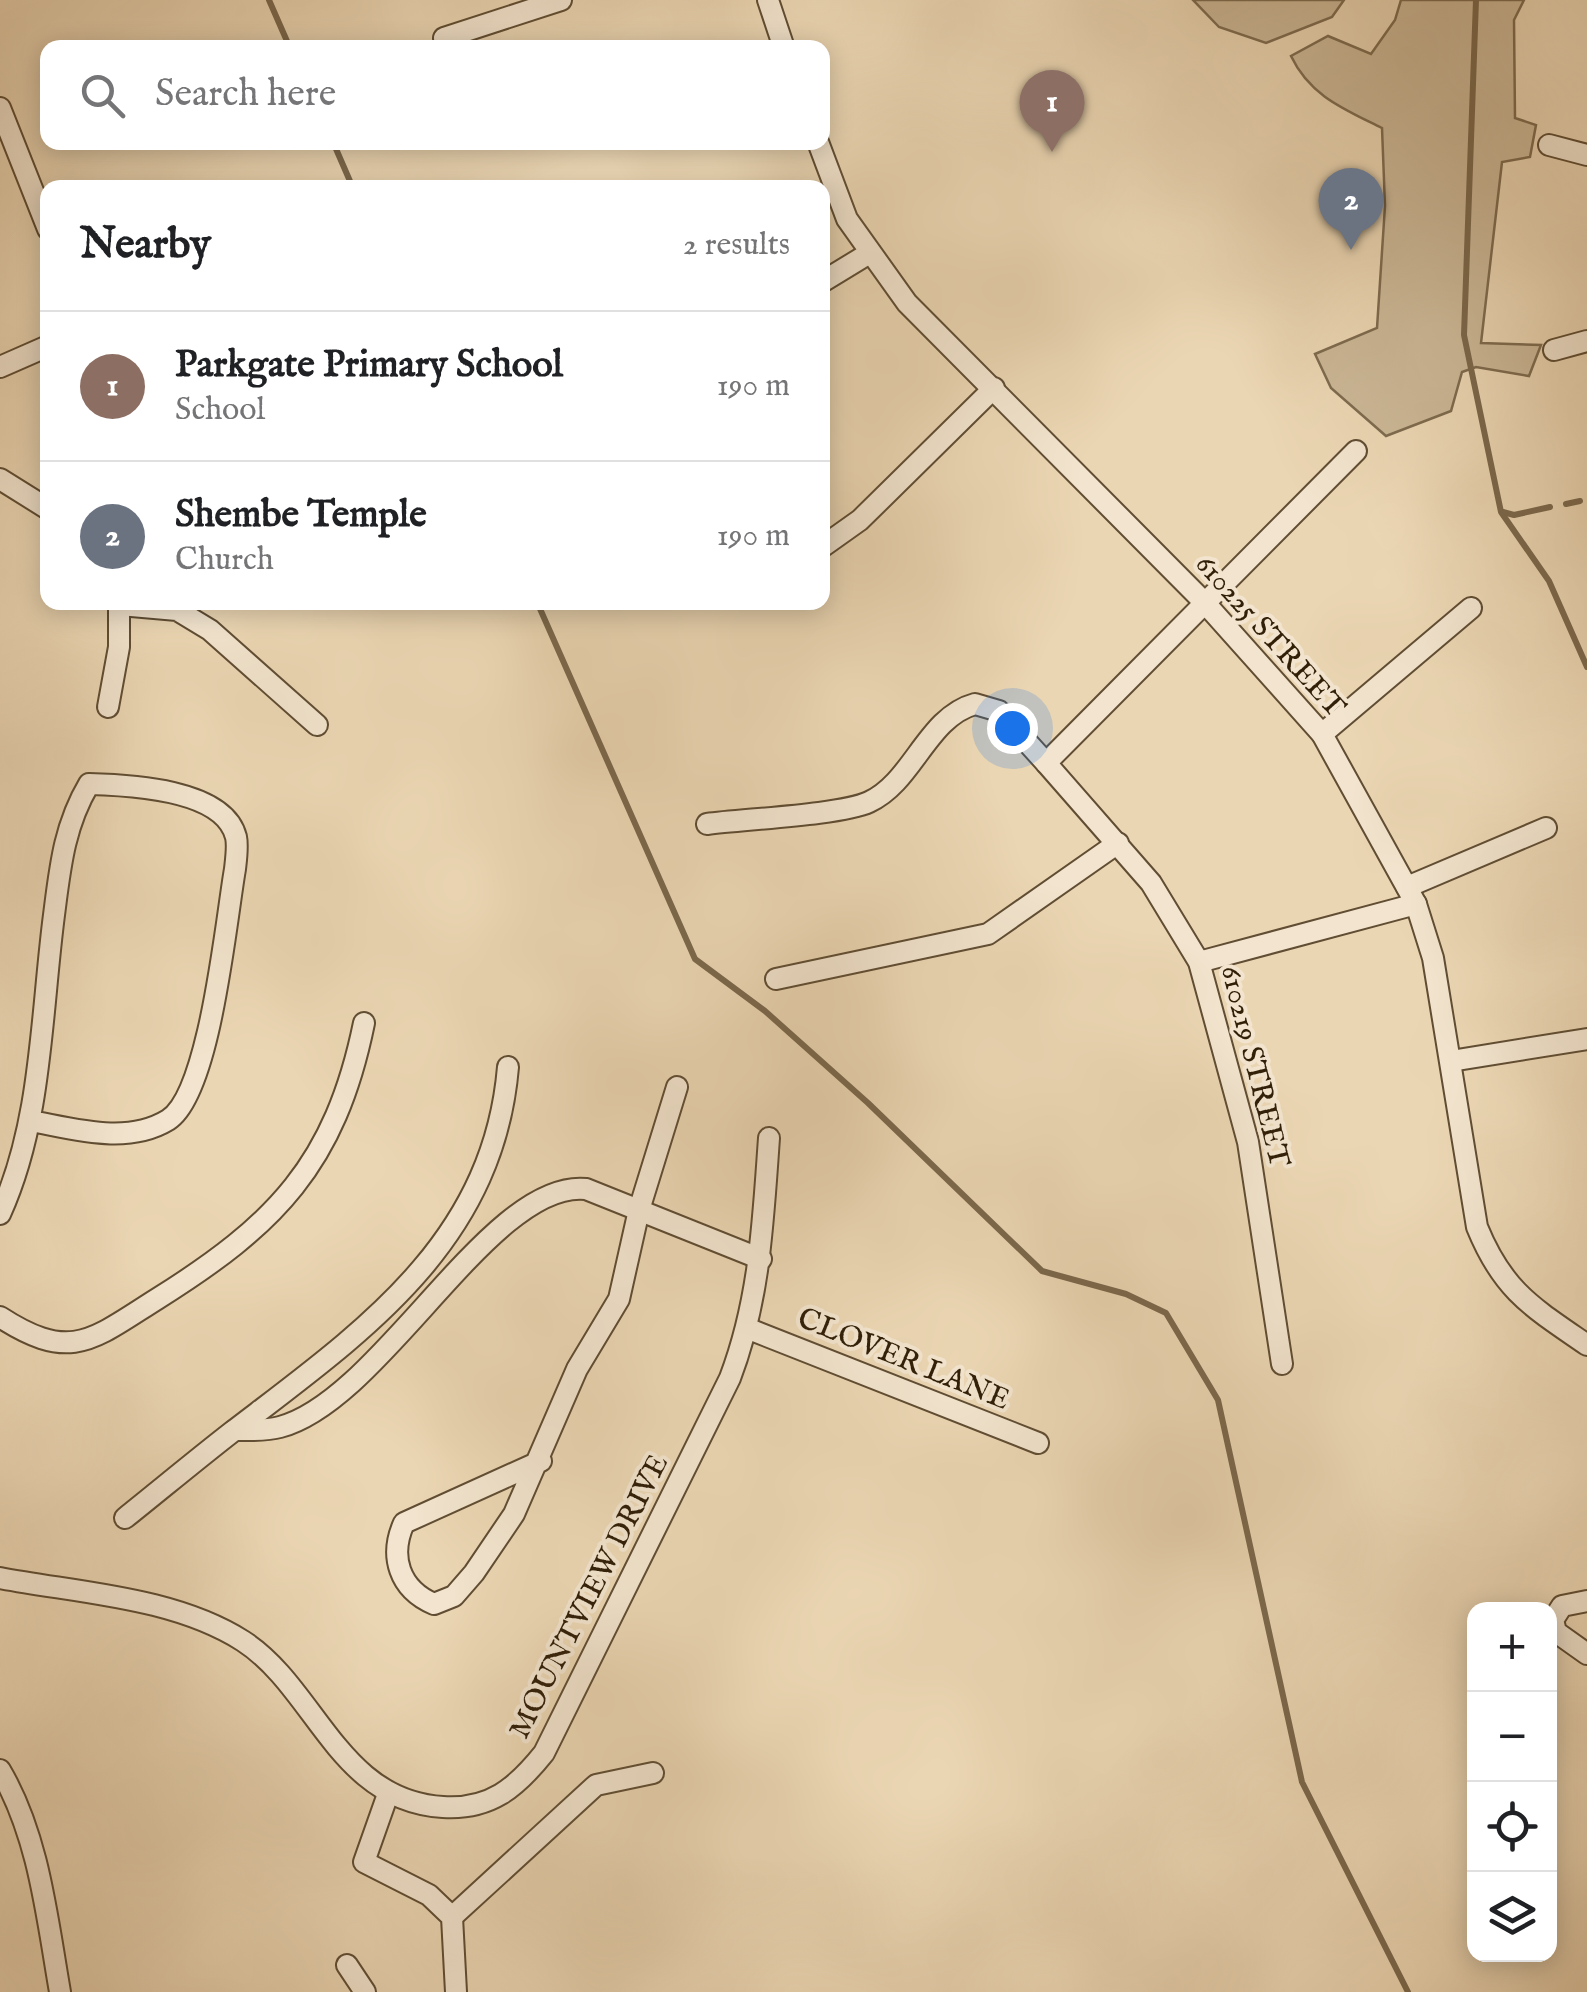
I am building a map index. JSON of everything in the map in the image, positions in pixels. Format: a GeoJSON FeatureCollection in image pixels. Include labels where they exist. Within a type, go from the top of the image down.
{"type":"FeatureCollection","features":[{"type":"Feature","properties":{"kind":"street"},"geometry":{"type":"LineString","coordinates":[[444,38],[561,0]]}},
{"type":"Feature","properties":{"kind":"street"},"geometry":{"type":"LineString","coordinates":[[768,0],[781,40]]}},
{"type":"Feature","properties":{"kind":"street"},"geometry":{"type":"LineString","coordinates":[[0,108],[40,209]]}},
{"type":"Feature","properties":{"kind":"street"},"geometry":{"type":"LineString","coordinates":[[1549,145],[1587,154]]}},
{"type":"Feature","properties":{"kind":"street","name":"610225 STREET"},"geometry":{"type":"LineString","coordinates":[[821,150],[847,219],[868,254],[907,303],[1206,604],[1322,734],[1412,896],[1433,958],[1477,1227],[1490,1259],[1506,1283],[1587,1345]]}},
{"type":"Feature","properties":{"kind":"street"},"geometry":{"type":"LineString","coordinates":[[830,277],[868,254]]}},
{"type":"Feature","properties":{"kind":"street"},"geometry":{"type":"LineString","coordinates":[[1554,350],[1587,341]]}},
{"type":"Feature","properties":{"kind":"street"},"geometry":{"type":"LineString","coordinates":[[0,367],[40,350]]}},
{"type":"Feature","properties":{"kind":"street"},"geometry":{"type":"LineString","coordinates":[[830,541],[860,520],[994,388]]}},
{"type":"Feature","properties":{"kind":"street"},"geometry":{"type":"LineString","coordinates":[[1046,763],[1356,451]]}},
{"type":"Feature","properties":{"kind":"street"},"geometry":{"type":"LineString","coordinates":[[0,479],[40,504]]}},
{"type":"Feature","properties":{"kind":"street"},"geometry":{"type":"LineString","coordinates":[[1322,734],[1472,608]]}},
{"type":"Feature","properties":{"kind":"street"},"geometry":{"type":"LineString","coordinates":[[108,708],[119,647],[119,610]]}},
{"type":"Feature","properties":{"kind":"street"},"geometry":{"type":"LineString","coordinates":[[177,610],[210,630],[318,725]]}},
{"type":"Feature","properties":{"kind":"street","name":"610219 STREET"},"geometry":{"type":"LineString","coordinates":[[707,824],[868,802],[921,751],[948,716],[975,704],[999,711],[1151,883],[1200,962],[1248,1142],[1282,1364]]}},
{"type":"Feature","properties":{"kind":"street"},"geometry":{"type":"LineString","coordinates":[[0,1214],[20,1169],[31,1122],[60,871],[72,812],[89,784],[138,785],[204,803],[224,815],[236,838],[235,869],[201,1065],[189,1096],[170,1119],[140,1131],[100,1134],[31,1122]]}},
{"type":"Feature","properties":{"kind":"street"},"geometry":{"type":"LineString","coordinates":[[1200,962],[1412,896],[1546,828]]}},
{"type":"Feature","properties":{"kind":"street"},"geometry":{"type":"LineString","coordinates":[[776,979],[988,934],[1118,843]]}},
{"type":"Feature","properties":{"kind":"street"},"geometry":{"type":"LineString","coordinates":[[0,1317],[46,1342],[92,1338],[227,1254],[284,1201],[313,1160],[349,1083],[364,1024]]}},
{"type":"Feature","properties":{"kind":"street"},"geometry":{"type":"LineString","coordinates":[[1451,1062],[1587,1039]]}},
{"type":"Feature","properties":{"kind":"street"},"geometry":{"type":"LineString","coordinates":[[124,1518],[314,1372],[398,1299],[426,1266],[483,1174],[497,1137],[508,1066]]}},
{"type":"Feature","properties":{"kind":"street"},"geometry":{"type":"LineString","coordinates":[[541,1461],[404,1523],[395,1542],[395,1558],[418,1597],[434,1604],[454,1596],[514,1514],[541,1461],[577,1369],[619,1299],[639,1210],[677,1086]]}},
{"type":"Feature","properties":{"kind":"street","name":"MOUNTVIEW DRIVE"},"geometry":{"type":"LineString","coordinates":[[0,1578],[210,1623],[248,1644],[349,1760],[388,1794],[428,1806],[468,1809],[491,1802],[519,1784],[544,1753],[730,1378],[748,1329],[761,1259],[769,1138]]}},
{"type":"Feature","properties":{"kind":"street"},"geometry":{"type":"LineString","coordinates":[[234,1430],[282,1427],[330,1400],[472,1258],[547,1193],[568,1187],[586,1189],[761,1259]]}},
{"type":"Feature","properties":{"kind":"street","name":"CLOVER LANE"},"geometry":{"type":"LineString","coordinates":[[748,1329],[1038,1443]]}},
{"type":"Feature","properties":{"kind":"street"},"geometry":{"type":"LineString","coordinates":[[1587,1601],[1562,1606],[1553,1620],[1556,1632],[1587,1654]]}},
{"type":"Feature","properties":{"kind":"street"},"geometry":{"type":"LineString","coordinates":[[0,1770],[15,1796],[31,1846],[60,1992]]}},
{"type":"Feature","properties":{"kind":"street"},"geometry":{"type":"LineString","coordinates":[[452,1918],[596,1785],[653,1774]]}},
{"type":"Feature","properties":{"kind":"street"},"geometry":{"type":"LineString","coordinates":[[388,1794],[364,1862],[429,1894],[452,1918],[456,1992]]}},
{"type":"Feature","properties":{"kind":"street"},"geometry":{"type":"LineString","coordinates":[[347,1965],[365,1992]]}},
{"type":"Feature","properties":{"kind":"shaded area"},"geometry":{"type":"Polygon","coordinates":[[[1193,0],[1344,0],[1332,17],[1266,43],[1219,27],[1193,0]]]}},
{"type":"Feature","properties":{"kind":"shaded area"},"geometry":{"type":"Polygon","coordinates":[[[1401,0],[1524,0],[1514,20],[1515,118],[1536,125],[1530,157],[1502,162],[1481,343],[1541,345],[1529,376],[1476,367],[1462,372],[1451,411],[1386,436],[1331,388],[1315,354],[1377,328],[1385,206],[1382,128],[1318,91],[1291,56],[1328,36],[1371,54],[1395,20],[1401,0]]]}},
{"type":"Feature","properties":{"kind":"waterway"},"geometry":{"type":"LineString","coordinates":[[269,0],[286,40]]}},
{"type":"Feature","properties":{"kind":"waterway"},"geometry":{"type":"LineString","coordinates":[[1476,0],[1464,335],[1501,512],[1549,581],[1587,667]]}},
{"type":"Feature","properties":{"kind":"waterway"},"geometry":{"type":"LineString","coordinates":[[336,150],[350,180]]}},
{"type":"Feature","properties":{"kind":"waterway"},"geometry":{"type":"LineString","coordinates":[[1566,504],[1580,501]]}},
{"type":"Feature","properties":{"kind":"waterway"},"geometry":{"type":"LineString","coordinates":[[1503,512],[1514,515],[1550,507]]}},
{"type":"Feature","properties":{"kind":"waterway"},"geometry":{"type":"LineString","coordinates":[[541,610],[695,959],[765,1011],[868,1103],[1042,1271],[1126,1294],[1166,1313],[1218,1400],[1302,1782],[1408,1992]]}},
{"type":"Feature","properties":{"kind":"place","name":"Parkgate Primary School"},"geometry":{"type":"Point","coordinates":[1052,152]}},
{"type":"Feature","properties":{"kind":"place","name":"Shembe Temple"},"geometry":{"type":"Point","coordinates":[1351,250]}}]}
